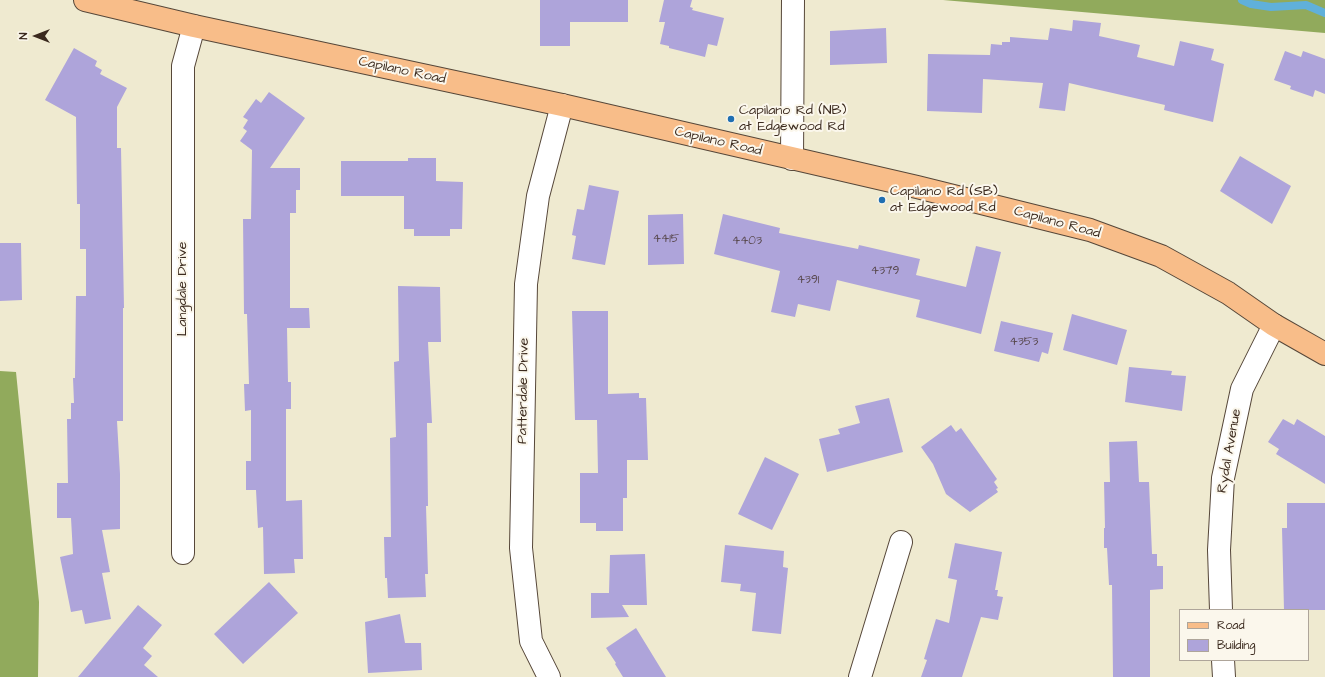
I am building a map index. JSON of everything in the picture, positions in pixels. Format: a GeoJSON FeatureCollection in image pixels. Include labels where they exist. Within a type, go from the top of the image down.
{"type":"FeatureCollection","features":[{"type":"Feature","properties":{"kind":"main road","name":"Capilano Road"},"geometry":{"type":"LineString","coordinates":[[85,0],[194,26],[562,105],[917,187],[1090,230],[1161,256],[1228,293],[1274,325],[1325,354]]}},
{"type":"Feature","properties":{"kind":"street"},"geometry":{"type":"LineString","coordinates":[[792,159],[793,0]]}},
{"type":"Feature","properties":{"kind":"street","name":"Langdale Drive"},"geometry":{"type":"LineString","coordinates":[[183,553],[183,66],[194,26]]}},
{"type":"Feature","properties":{"kind":"street","name":"Patterdale Drive"},"geometry":{"type":"LineString","coordinates":[[549,677],[531,641],[521,548],[526,291],[538,196],[562,105]]}},
{"type":"Feature","properties":{"kind":"street","name":"Rydal Avenue"},"geometry":{"type":"LineString","coordinates":[[1221,609],[1219,550],[1223,478],[1242,389],[1274,325]]}},
{"type":"Feature","properties":{"kind":"street"},"geometry":{"type":"LineString","coordinates":[[860,677],[901,542]]}},
{"type":"Feature","properties":{"kind":"street"},"geometry":{"type":"LineString","coordinates":[[1223,661],[1224,677]]}},
{"type":"Feature","properties":{"kind":"green space"},"geometry":{"type":"Polygon","coordinates":[[[943,0],[1325,0],[1325,33],[943,0]]]}},
{"type":"Feature","properties":{"kind":"green space"},"geometry":{"type":"Polygon","coordinates":[[[0,371],[16,372],[39,602],[38,677],[0,677],[0,371]]]}},
{"type":"Feature","properties":{"kind":"building"},"geometry":{"type":"Polygon","coordinates":[[[540,0],[628,0],[628,22],[570,22],[570,46],[540,46],[540,0]]]}},
{"type":"Feature","properties":{"kind":"building"},"geometry":{"type":"Polygon","coordinates":[[[664,0],[692,0],[690,7],[693,8],[692,10],[724,18],[717,46],[708,44],[705,57],[669,48],[669,46],[660,44],[665,22],[659,22],[664,0]]]}},
{"type":"Feature","properties":{"kind":"building"},"geometry":{"type":"Polygon","coordinates":[[[1073,20],[1101,23],[1099,36],[1140,45],[1137,57],[1174,66],[1180,41],[1214,49],[1211,60],[1224,64],[1213,122],[1164,110],[1165,105],[1069,83],[1065,111],[1039,108],[1043,83],[983,79],[982,113],[927,111],[928,54],[990,55],[991,44],[1002,45],[1002,42],[1010,42],[1010,37],[1048,40],[1050,28],[1072,31],[1073,20]]]}},
{"type":"Feature","properties":{"kind":"building"},"geometry":{"type":"Polygon","coordinates":[[[886,28],[887,63],[830,65],[830,31],[886,28]]]}},
{"type":"Feature","properties":{"kind":"building"},"geometry":{"type":"Polygon","coordinates":[[[74,48],[97,61],[95,66],[102,70],[100,74],[127,88],[117,107],[117,148],[121,148],[124,308],[123,421],[117,421],[120,474],[120,529],[102,530],[110,572],[102,573],[111,619],[85,624],[82,610],[71,612],[60,557],[73,554],[71,518],[57,518],[57,483],[68,483],[67,419],[71,419],[71,403],[74,403],[73,378],[75,378],[76,296],[86,296],[86,249],[80,249],[80,204],[77,204],[76,117],[45,100],[74,48]]]}},
{"type":"Feature","properties":{"kind":"building"},"geometry":{"type":"Polygon","coordinates":[[[1285,51],[1301,57],[1303,51],[1325,59],[1325,94],[1315,90],[1313,97],[1290,89],[1291,86],[1274,80],[1285,51]]]}},
{"type":"Feature","properties":{"kind":"building"},"geometry":{"type":"Polygon","coordinates":[[[269,92],[305,118],[270,168],[300,168],[300,190],[296,190],[296,213],[290,213],[290,308],[309,308],[310,328],[287,328],[288,382],[291,382],[291,409],[286,409],[286,501],[302,500],[303,559],[294,559],[295,573],[264,574],[263,527],[258,528],[256,490],[246,490],[246,461],[251,461],[251,410],[245,411],[244,384],[249,384],[247,314],[244,314],[243,219],[251,219],[252,150],[240,141],[247,131],[243,128],[248,120],[243,117],[256,99],[261,103],[269,92]]]}},
{"type":"Feature","properties":{"kind":"building"},"geometry":{"type":"Polygon","coordinates":[[[1240,156],[1291,186],[1272,224],[1220,191],[1240,156]]]}},
{"type":"Feature","properties":{"kind":"building"},"geometry":{"type":"Polygon","coordinates":[[[408,158],[436,158],[436,181],[463,182],[462,229],[450,229],[450,236],[414,236],[414,229],[404,229],[404,196],[341,196],[341,161],[408,161],[408,158]]]}},
{"type":"Feature","properties":{"kind":"building"},"geometry":{"type":"Polygon","coordinates":[[[589,185],[619,191],[605,265],[572,259],[576,236],[572,235],[577,209],[584,210],[589,185]]]}},
{"type":"Feature","properties":{"kind":"building"},"geometry":{"type":"Polygon","coordinates":[[[683,214],[684,264],[648,265],[648,215],[683,214]]]}},
{"type":"Feature","properties":{"kind":"building"},"geometry":{"type":"Polygon","coordinates":[[[723,214],[780,228],[779,233],[858,249],[859,245],[920,259],[916,275],[966,287],[976,246],[1001,252],[981,334],[916,317],[920,300],[837,280],[830,311],[798,304],[795,317],[771,312],[780,271],[714,254],[723,214]]]}},
{"type":"Feature","properties":{"kind":"building"},"geometry":{"type":"Polygon","coordinates":[[[0,243],[21,243],[22,300],[0,301],[0,243]]]}},
{"type":"Feature","properties":{"kind":"building"},"geometry":{"type":"Polygon","coordinates":[[[398,286],[440,287],[441,342],[428,342],[432,423],[427,423],[428,506],[426,506],[428,574],[425,574],[426,597],[388,598],[387,578],[385,578],[384,537],[391,537],[390,438],[396,437],[394,362],[399,361],[398,286]]]}},
{"type":"Feature","properties":{"kind":"building"},"geometry":{"type":"Polygon","coordinates":[[[572,311],[608,311],[608,394],[639,393],[639,398],[646,398],[648,460],[627,460],[627,498],[623,498],[623,531],[596,531],[596,523],[580,523],[580,473],[598,473],[597,420],[575,420],[572,311]]]}},
{"type":"Feature","properties":{"kind":"building"},"geometry":{"type":"Polygon","coordinates":[[[1072,314],[1127,330],[1117,365],[1063,350],[1072,314]]]}},
{"type":"Feature","properties":{"kind":"building"},"geometry":{"type":"Polygon","coordinates":[[[1001,321],[1053,333],[1048,354],[1042,352],[1039,362],[994,351],[1001,321]]]}},
{"type":"Feature","properties":{"kind":"building"},"geometry":{"type":"Polygon","coordinates":[[[1129,367],[1172,371],[1171,375],[1186,376],[1182,411],[1125,402],[1129,367]]]}},
{"type":"Feature","properties":{"kind":"building"},"geometry":{"type":"Polygon","coordinates":[[[889,398],[903,452],[827,472],[819,439],[840,434],[838,429],[860,423],[855,406],[889,398]]]}},
{"type":"Feature","properties":{"kind":"building"},"geometry":{"type":"Polygon","coordinates":[[[1283,419],[1294,425],[1297,419],[1325,436],[1325,484],[1276,454],[1279,449],[1268,442],[1283,419]]]}},
{"type":"Feature","properties":{"kind":"building"},"geometry":{"type":"Polygon","coordinates":[[[951,425],[956,432],[961,428],[997,479],[994,482],[998,488],[996,489],[998,492],[970,512],[946,494],[933,464],[921,447],[951,425]]]}},
{"type":"Feature","properties":{"kind":"building"},"geometry":{"type":"Polygon","coordinates":[[[1137,441],[1139,482],[1149,482],[1152,554],[1157,554],[1157,566],[1163,566],[1163,589],[1150,590],[1150,677],[1113,677],[1112,585],[1109,585],[1107,548],[1104,548],[1104,482],[1110,482],[1109,442],[1137,441]]]}},
{"type":"Feature","properties":{"kind":"building"},"geometry":{"type":"Polygon","coordinates":[[[765,457],[799,474],[772,530],[738,514],[765,457]]]}},
{"type":"Feature","properties":{"kind":"building"},"geometry":{"type":"Polygon","coordinates":[[[1287,503],[1325,503],[1325,610],[1284,609],[1282,528],[1287,528],[1287,503]]]}},
{"type":"Feature","properties":{"kind":"building"},"geometry":{"type":"Polygon","coordinates":[[[955,543],[1002,552],[995,590],[998,590],[997,596],[1003,597],[998,620],[981,617],[962,677],[921,677],[927,660],[924,659],[936,619],[949,623],[957,580],[948,578],[955,543]]]}},
{"type":"Feature","properties":{"kind":"building"},"geometry":{"type":"Polygon","coordinates":[[[725,545],[784,551],[783,567],[788,568],[781,634],[752,631],[756,593],[740,591],[741,584],[721,582],[725,545]]]}},
{"type":"Feature","properties":{"kind":"building"},"geometry":{"type":"Polygon","coordinates":[[[645,554],[647,605],[622,605],[629,617],[591,618],[591,593],[609,593],[610,555],[645,554]]]}},
{"type":"Feature","properties":{"kind":"building"},"geometry":{"type":"Polygon","coordinates":[[[269,582],[298,613],[243,664],[214,634],[269,582]]]}},
{"type":"Feature","properties":{"kind":"building"},"geometry":{"type":"Polygon","coordinates":[[[138,605],[162,625],[143,648],[152,656],[144,665],[158,677],[78,677],[138,605]]]}},
{"type":"Feature","properties":{"kind":"building"},"geometry":{"type":"Polygon","coordinates":[[[400,614],[405,643],[421,643],[422,670],[368,673],[365,622],[400,614]]]}},
{"type":"Feature","properties":{"kind":"building"},"geometry":{"type":"Polygon","coordinates":[[[636,628],[666,677],[623,677],[615,664],[616,663],[606,648],[636,628]]]}},
{"type":"Feature","properties":{"kind":"waterway"},"geometry":{"type":"LineString","coordinates":[[1242,0],[1251,4],[1271,7],[1306,5],[1325,13]]}},
{"type":"Feature","properties":{"kind":"place","name":"Capilano Rd (NB) at Edgewood Rd"},"geometry":{"type":"Point","coordinates":[731,119]}},
{"type":"Feature","properties":{"kind":"place","name":"Capilano Rd (SB) at Edgewood Rd"},"geometry":{"type":"Point","coordinates":[882,200]}}]}
